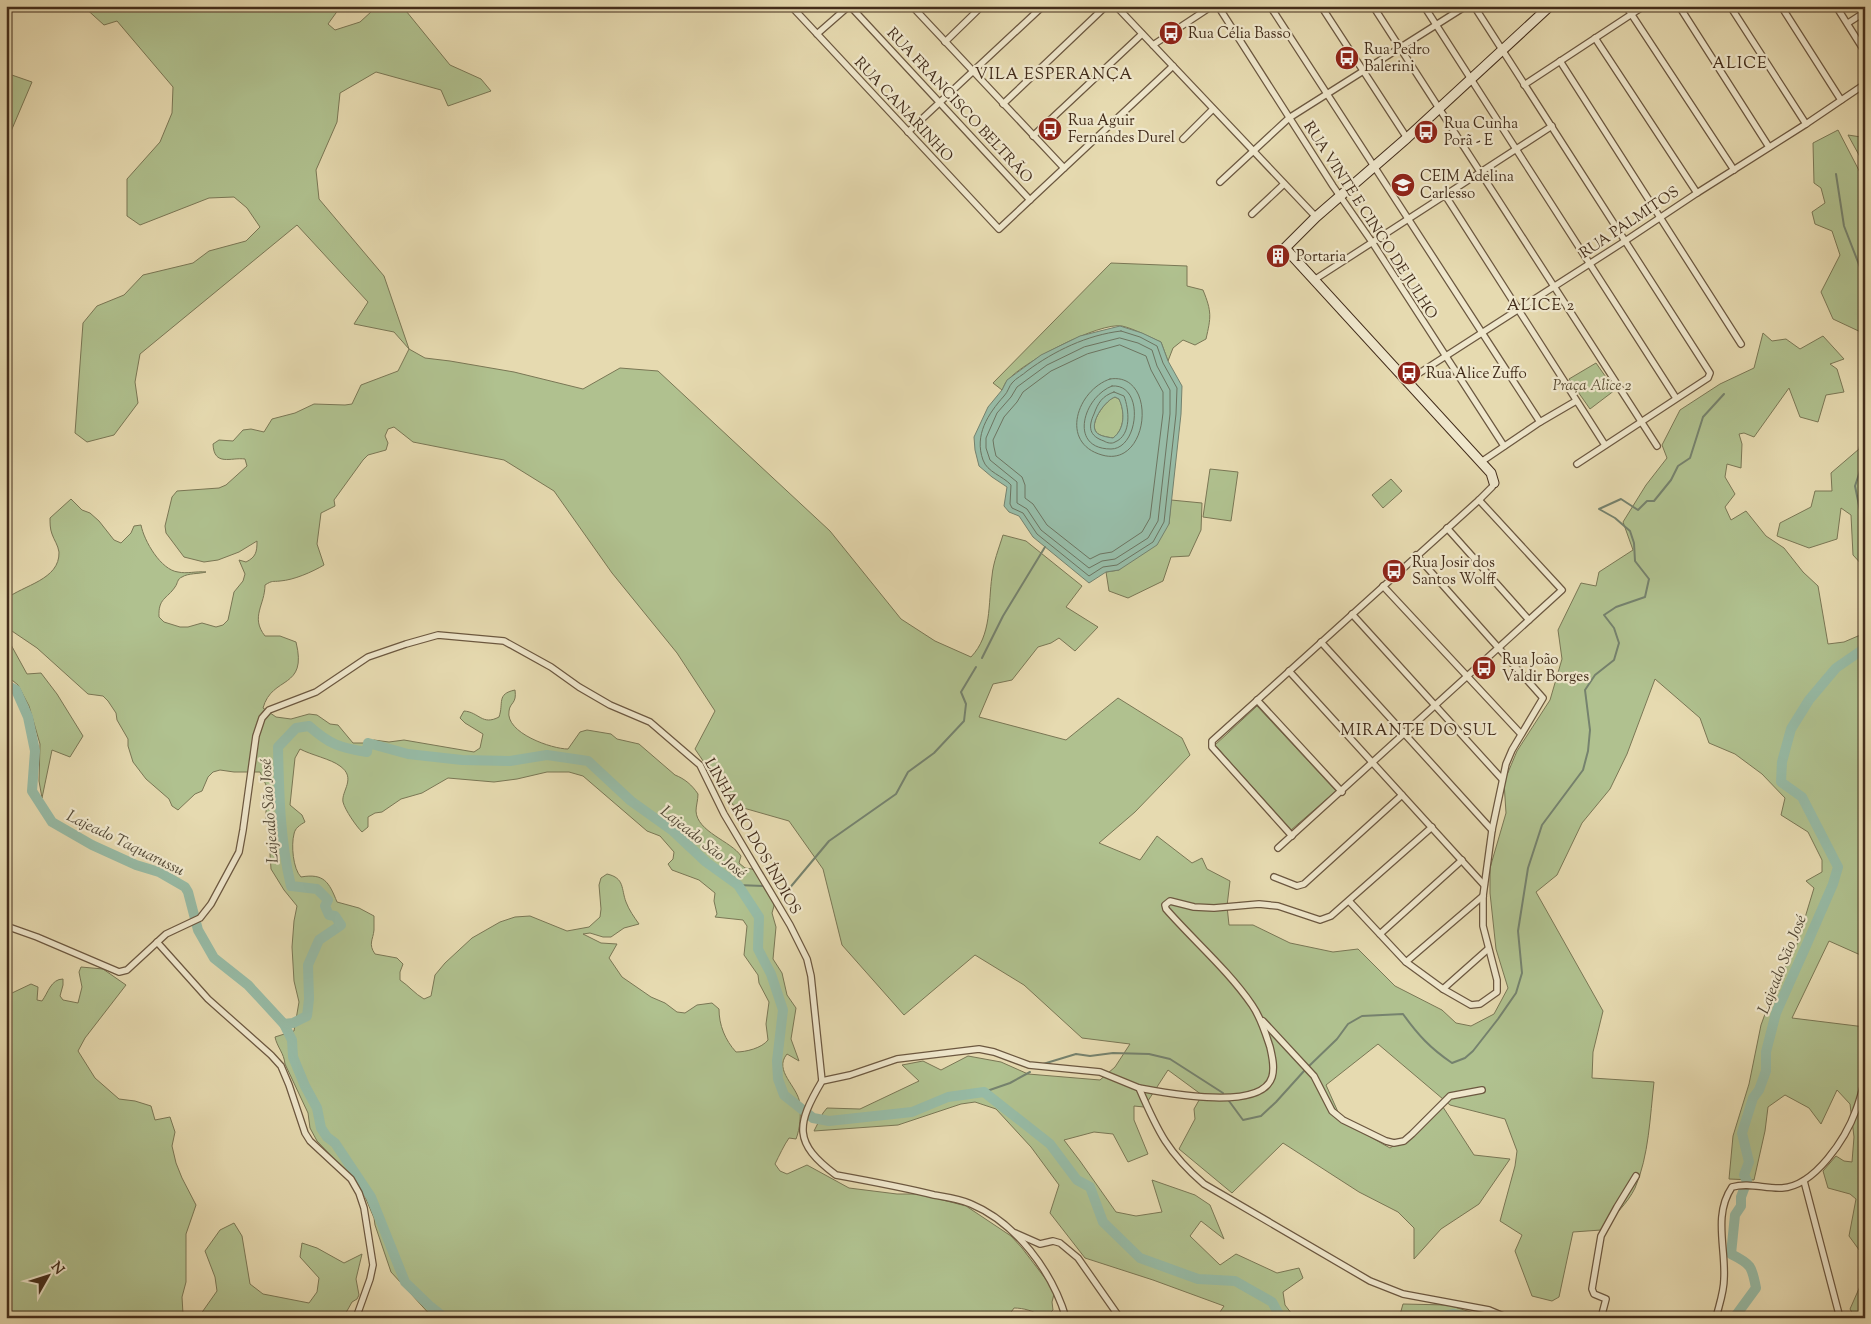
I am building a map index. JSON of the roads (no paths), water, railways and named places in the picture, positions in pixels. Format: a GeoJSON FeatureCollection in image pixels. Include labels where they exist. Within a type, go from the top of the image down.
{"type":"FeatureCollection","features":[{"type":"Feature","properties":{"kind":"street","name":"RUA CANARINHO"},"geometry":{"type":"LineString","coordinates":[[791,6],[999,229],[1030,200]]}},
{"type":"Feature","properties":{"kind":"street"},"geometry":{"type":"LineString","coordinates":[[817,34],[850,6]]}},
{"type":"Feature","properties":{"kind":"street","name":"RUA FRANCISCO BELTRÃO"},"geometry":{"type":"LineString","coordinates":[[850,6],[1030,200]]}},
{"type":"Feature","properties":{"kind":"street"},"geometry":{"type":"LineString","coordinates":[[945,42],[982,6]]}},
{"type":"Feature","properties":{"kind":"street"},"geometry":{"type":"LineString","coordinates":[[908,132],[1043,6]]}},
{"type":"Feature","properties":{"kind":"street"},"geometry":{"type":"LineString","coordinates":[[1003,104],[1106,6]]}},
{"type":"Feature","properties":{"kind":"street"},"geometry":{"type":"LineString","coordinates":[[1116,6],[1316,217]]}},
{"type":"Feature","properties":{"kind":"street"},"geometry":{"type":"LineString","coordinates":[[1153,45],[1212,6]]}},
{"type":"Feature","properties":{"kind":"street","name":"RUA VINTE E CINCO DE JULHO"},"geometry":{"type":"LineString","coordinates":[[1218,6],[1289,118],[1504,446]]}},
{"type":"Feature","properties":{"kind":"street"},"geometry":{"type":"LineString","coordinates":[[1270,6],[1540,422]]}},
{"type":"Feature","properties":{"kind":"street"},"geometry":{"type":"LineString","coordinates":[[1321,6],[1407,138]]}},
{"type":"Feature","properties":{"kind":"street"},"geometry":{"type":"LineString","coordinates":[[1374,6],[1657,446]]}},
{"type":"Feature","properties":{"kind":"street"},"geometry":{"type":"LineString","coordinates":[[1424,6],[1676,398]]}},
{"type":"Feature","properties":{"kind":"street"},"geometry":{"type":"LineString","coordinates":[[1220,182],[1289,118],[1466,6]]}},
{"type":"Feature","properties":{"kind":"street"},"geometry":{"type":"LineString","coordinates":[[1474,6],[1710,373],[1708,378],[1577,464]]}},
{"type":"Feature","properties":{"kind":"street"},"geometry":{"type":"LineString","coordinates":[[1292,836],[1212,747],[1212,741],[1479,500],[1492,487],[1494,478],[1285,248],[1316,217],[1407,138],[1550,6]]}},
{"type":"Feature","properties":{"kind":"street"},"geometry":{"type":"LineString","coordinates":[[1626,6],[1734,170]]}},
{"type":"Feature","properties":{"kind":"street"},"geometry":{"type":"LineString","coordinates":[[1524,85],[1644,6]]}},
{"type":"Feature","properties":{"kind":"street"},"geometry":{"type":"LineString","coordinates":[[1679,6],[1769,147]]}},
{"type":"Feature","properties":{"kind":"street"},"geometry":{"type":"LineString","coordinates":[[1730,6],[1806,124]]}},
{"type":"Feature","properties":{"kind":"street"},"geometry":{"type":"LineString","coordinates":[[1781,6],[1841,100]]}},
{"type":"Feature","properties":{"kind":"street"},"geometry":{"type":"LineString","coordinates":[[1836,6],[1865,52]]}},
{"type":"Feature","properties":{"kind":"street"},"geometry":{"type":"LineString","coordinates":[[913,7],[1064,168]]}},
{"type":"Feature","properties":{"kind":"street"},"geometry":{"type":"LineString","coordinates":[[1848,23],[1865,12]]}},
{"type":"Feature","properties":{"kind":"street"},"geometry":{"type":"LineString","coordinates":[[1033,136],[1142,34]]}},
{"type":"Feature","properties":{"kind":"street"},"geometry":{"type":"LineString","coordinates":[[1595,38],[1697,193]]}},
{"type":"Feature","properties":{"kind":"street"},"geometry":{"type":"LineString","coordinates":[[1560,61],[1741,344]]}},
{"type":"Feature","properties":{"kind":"street"},"geometry":{"type":"LineString","coordinates":[[1030,200],[1173,66]]}},
{"type":"Feature","properties":{"kind":"street","name":"RUA PALMITOS"},"geometry":{"type":"LineString","coordinates":[[1407,381],[1626,241],[1865,84]]}},
{"type":"Feature","properties":{"kind":"street"},"geometry":{"type":"LineString","coordinates":[[1183,139],[1213,109]]}},
{"type":"Feature","properties":{"kind":"street"},"geometry":{"type":"LineString","coordinates":[[1314,280],[1552,126]]}},
{"type":"Feature","properties":{"kind":"street"},"geometry":{"type":"LineString","coordinates":[[1252,214],[1284,184]]}},
{"type":"Feature","properties":{"kind":"street"},"geometry":{"type":"LineString","coordinates":[[1445,195],[1604,445]]}},
{"type":"Feature","properties":{"kind":"street"},"geometry":{"type":"LineString","coordinates":[[1481,462],[1540,422],[1576,401]]}},
{"type":"Feature","properties":{"kind":"street"},"geometry":{"type":"LineString","coordinates":[[1278,848],[1342,792],[1562,590],[1479,500]]}},
{"type":"Feature","properties":{"kind":"street"},"geometry":{"type":"LineString","coordinates":[[1447,528],[1529,620]]}},
{"type":"Feature","properties":{"kind":"street"},"geometry":{"type":"LineString","coordinates":[[1349,901],[1406,962],[1443,989],[1471,1005],[1480,1004],[1497,992],[1497,980],[1483,926],[1484,885],[1492,830],[1502,779],[1509,757],[1543,698],[1416,555]]}},
{"type":"Feature","properties":{"kind":"street"},"geometry":{"type":"LineString","coordinates":[[1383,586],[1521,734]]}},
{"type":"Feature","properties":{"kind":"street"},"geometry":{"type":"LineString","coordinates":[[1352,614],[1502,779]]}},
{"type":"Feature","properties":{"kind":"street","name":"LINHA RIO DOS ÍNDIOS"},"geometry":{"type":"LineString","coordinates":[[157,942],[166,934],[200,918],[211,904],[239,852],[256,736],[262,718],[269,710],[316,692],[368,656],[406,644],[438,635],[504,641],[552,667],[579,687],[610,705],[650,722],[700,765],[724,814],[790,925],[807,959],[811,976],[822,1081]]}},
{"type":"Feature","properties":{"kind":"street"},"geometry":{"type":"LineString","coordinates":[[1322,642],[1492,830]]}},
{"type":"Feature","properties":{"kind":"street"},"geometry":{"type":"LineString","coordinates":[[1289,671],[1484,885]]}},
{"type":"Feature","properties":{"kind":"street"},"geometry":{"type":"LineString","coordinates":[[1257,700],[1342,792]]}},
{"type":"Feature","properties":{"kind":"street"},"geometry":{"type":"LineString","coordinates":[[1274,877],[1297,886],[1311,880],[1402,795]]}},
{"type":"Feature","properties":{"kind":"street"},"geometry":{"type":"LineString","coordinates":[[1432,827],[1331,916],[1320,920],[1278,906],[1259,904],[1214,908],[1194,907],[1170,901],[1165,905],[1166,909],[1237,985],[1261,1020],[1314,1076],[1332,1111],[1343,1120],[1394,1143],[1404,1140],[1412,1134],[1450,1096],[1482,1090]]}},
{"type":"Feature","properties":{"kind":"street"},"geometry":{"type":"LineString","coordinates":[[1380,934],[1462,860]]}},
{"type":"Feature","properties":{"kind":"street"},"geometry":{"type":"LineString","coordinates":[[1406,962],[1483,896]]}},
{"type":"Feature","properties":{"kind":"street"},"geometry":{"type":"LineString","coordinates":[[6,926],[119,972],[127,970],[157,942],[208,999],[281,1066],[310,1142],[351,1180],[359,1192],[364,1208],[372,1265],[370,1279],[356,1318]]}},
{"type":"Feature","properties":{"kind":"street"},"geometry":{"type":"LineString","coordinates":[[1443,989],[1488,949]]}},
{"type":"Feature","properties":{"kind":"street"},"geometry":{"type":"LineString","coordinates":[[1865,970],[1865,986]]}},
{"type":"Feature","properties":{"kind":"street"},"geometry":{"type":"LineString","coordinates":[[1066,1318],[1060,1298],[1045,1269],[1013,1232],[996,1217],[970,1203],[836,1175],[819,1162],[807,1148],[804,1135],[804,1119],[808,1105],[822,1081],[850,1075],[897,1059],[979,1050],[994,1052],[1030,1065],[1100,1072],[1139,1088],[1187,1096],[1220,1098],[1246,1095],[1264,1088],[1272,1078],[1273,1058],[1261,1020]]}},
{"type":"Feature","properties":{"kind":"street"},"geometry":{"type":"LineString","coordinates":[[1716,1318],[1724,1282],[1725,1258],[1720,1226],[1727,1194],[1732,1186],[1741,1184],[1784,1188],[1804,1181],[1824,1164],[1841,1140],[1856,1111],[1865,1080]]}},
{"type":"Feature","properties":{"kind":"street"},"geometry":{"type":"LineString","coordinates":[[1139,1088],[1152,1120],[1166,1144],[1183,1165],[1204,1184],[1370,1281],[1403,1294],[1488,1310],[1508,1318]]}},
{"type":"Feature","properties":{"kind":"street"},"geometry":{"type":"LineString","coordinates":[[1601,1318],[1606,1299],[1594,1294],[1592,1289],[1598,1247],[1601,1236],[1616,1206],[1636,1176]]}},
{"type":"Feature","properties":{"kind":"street"},"geometry":{"type":"LineString","coordinates":[[1804,1181],[1840,1318]]}},
{"type":"Feature","properties":{"kind":"street"},"geometry":{"type":"LineString","coordinates":[[1013,1232],[1040,1244],[1052,1241],[1060,1243],[1078,1258],[1120,1318]]}},
{"type":"Feature","properties":{"kind":"water"},"geometry":{"type":"Polygon","coordinates":[[[1120,326],[1161,342],[1168,361],[1182,386],[1181,414],[1169,524],[1157,545],[1119,570],[1106,572],[1089,583],[1033,537],[1019,516],[1009,512],[1004,506],[1007,487],[979,466],[974,437],[988,407],[1002,390],[1007,380],[1041,355],[1080,336],[1120,326]],[[1115,397],[1111,399],[1097,416],[1094,426],[1096,432],[1100,435],[1113,438],[1120,430],[1123,415],[1119,399],[1115,397]]]}},
{"type":"Feature","properties":{"kind":"waterway"},"geometry":{"type":"LineString","coordinates":[[1836,174],[1844,226],[1865,280]]}},
{"type":"Feature","properties":{"kind":"waterway"},"geometry":{"type":"LineString","coordinates":[[1308,1067],[1337,1039],[1348,1024],[1362,1016],[1403,1014],[1425,1041],[1452,1063],[1465,1058],[1473,1051],[1516,993],[1522,973],[1518,931],[1528,868],[1542,825],[1583,770],[1588,751],[1590,730],[1585,690],[1595,675],[1614,660],[1619,643],[1614,628],[1604,615],[1616,607],[1645,597],[1649,579],[1635,561],[1634,543],[1630,531],[1615,518],[1599,509],[1621,499],[1638,510],[1647,501],[1654,501],[1671,480],[1678,466],[1690,458],[1703,417],[1724,394]]}},
{"type":"Feature","properties":{"kind":"waterway"},"geometry":{"type":"LineString","coordinates":[[1865,456],[1855,486],[1865,535]]}},
{"type":"Feature","properties":{"kind":"waterway"},"geometry":{"type":"LineString","coordinates":[[982,658],[1003,616],[1045,547]]}},
{"type":"Feature","properties":{"kind":"waterway","name":"Lajeado São José"},"geometry":{"type":"LineString","coordinates":[[1734,1318],[1756,1288],[1750,1266],[1731,1254],[1735,1215],[1741,1206],[1741,1197],[1747,1181],[1744,1175],[1749,1162],[1742,1133],[1753,1098],[1759,1090],[1766,1071],[1766,1052],[1776,1013],[1833,884],[1838,867],[1802,797],[1781,782],[1782,762],[1791,729],[1809,700],[1836,668],[1865,648]]}},
{"type":"Feature","properties":{"kind":"waterway"},"geometry":{"type":"LineString","coordinates":[[779,889],[788,890],[829,841],[896,794],[908,772],[934,753],[964,721],[966,704],[961,692],[976,667]]}},
{"type":"Feature","properties":{"kind":"waterway","name":"Lajeado Taquarussu"},"geometry":{"type":"LineString","coordinates":[[6,685],[16,690],[28,717],[35,751],[32,791],[52,822],[92,845],[136,865],[159,872],[185,887],[198,930],[214,958],[248,985],[284,1024],[292,1040],[293,1057],[317,1108],[321,1128],[327,1137],[335,1143],[371,1197],[405,1282],[445,1318]]}},
{"type":"Feature","properties":{"kind":"waterway","name":"Lajeado São José"},"geometry":{"type":"LineString","coordinates":[[284,1024],[293,1023],[307,1016],[309,999],[308,965],[319,940],[341,925],[335,916],[329,915],[325,906],[328,900],[317,889],[291,886],[287,869],[282,834],[278,747],[296,728],[309,726],[335,744],[367,752],[368,743],[408,754],[462,760],[510,761],[547,755],[588,761],[631,801],[673,831],[706,862],[738,885],[759,917],[758,949],[771,974],[783,1010],[777,1061],[778,1079],[784,1095],[813,1118],[829,1121],[912,1112],[948,1097],[984,1092],[1050,1144],[1077,1180],[1090,1187],[1103,1222],[1140,1258],[1198,1279],[1235,1281],[1272,1302],[1281,1318]]}},
{"type":"Feature","properties":{"kind":"waterway"},"geometry":{"type":"LineString","coordinates":[[738,885],[763,886]]}},
{"type":"Feature","properties":{"kind":"waterway"},"geometry":{"type":"LineString","coordinates":[[1043,1064],[1076,1054],[1090,1056],[1113,1053],[1149,1054],[1170,1059],[1223,1093]]}},
{"type":"Feature","properties":{"kind":"waterway"},"geometry":{"type":"LineString","coordinates":[[1229,1101],[1243,1120],[1261,1116],[1304,1071]]}},
{"type":"Feature","properties":{"kind":"waterway"},"geometry":{"type":"LineString","coordinates":[[984,1092],[1010,1083],[1030,1072]]}},
{"type":"Feature","properties":{"kind":"waterway","name":"Lajeado São José"},"geometry":{"type":"LineString","coordinates":[[1436,1318],[1454,1314],[1471,1318]]}},
{"type":"Feature","properties":{"kind":"place","name":"Rua Célia Basso"},"geometry":{"type":"Point","coordinates":[1171,33]}},
{"type":"Feature","properties":{"kind":"place","name":"Rua Pedro Balerini"},"geometry":{"type":"Point","coordinates":[1347,58]}},
{"type":"Feature","properties":{"kind":"place","name":"Rua Aguir Fernandes Durel"},"geometry":{"type":"Point","coordinates":[1050,129]}},
{"type":"Feature","properties":{"kind":"place","name":"Rua Cunha Porã - E"},"geometry":{"type":"Point","coordinates":[1426,132]}},
{"type":"Feature","properties":{"kind":"place","name":"CEIM Adelina Carlesso"},"geometry":{"type":"Point","coordinates":[1403,185]}},
{"type":"Feature","properties":{"kind":"place","name":"Portaria"},"geometry":{"type":"Point","coordinates":[1278,256]}},
{"type":"Feature","properties":{"kind":"place","name":"Rua Alice Zuffo"},"geometry":{"type":"Point","coordinates":[1409,373]}},
{"type":"Feature","properties":{"kind":"place","name":"Rua Josir dos Santos Wolff"},"geometry":{"type":"Point","coordinates":[1394,571]}},
{"type":"Feature","properties":{"kind":"place","name":"Rua João Valdir Borges"},"geometry":{"type":"Point","coordinates":[1484,668]}},
{"type":"Feature","properties":{"kind":"district","name":"ALICE"},"geometry":{"type":"Point","coordinates":[1740,62]}},
{"type":"Feature","properties":{"kind":"district","name":"VILA ESPERANÇA"},"geometry":{"type":"Point","coordinates":[1054,73]}},
{"type":"Feature","properties":{"kind":"district","name":"ALICE 2"},"geometry":{"type":"Point","coordinates":[1541,304]}},
{"type":"Feature","properties":{"kind":"district","name":"MIRANTE DO SUL"},"geometry":{"type":"Point","coordinates":[1419,729]}},
{"type":"Feature","properties":{"kind":"park label","name":"Praça Alice 2"},"geometry":{"type":"Point","coordinates":[1592,385]}}]}
